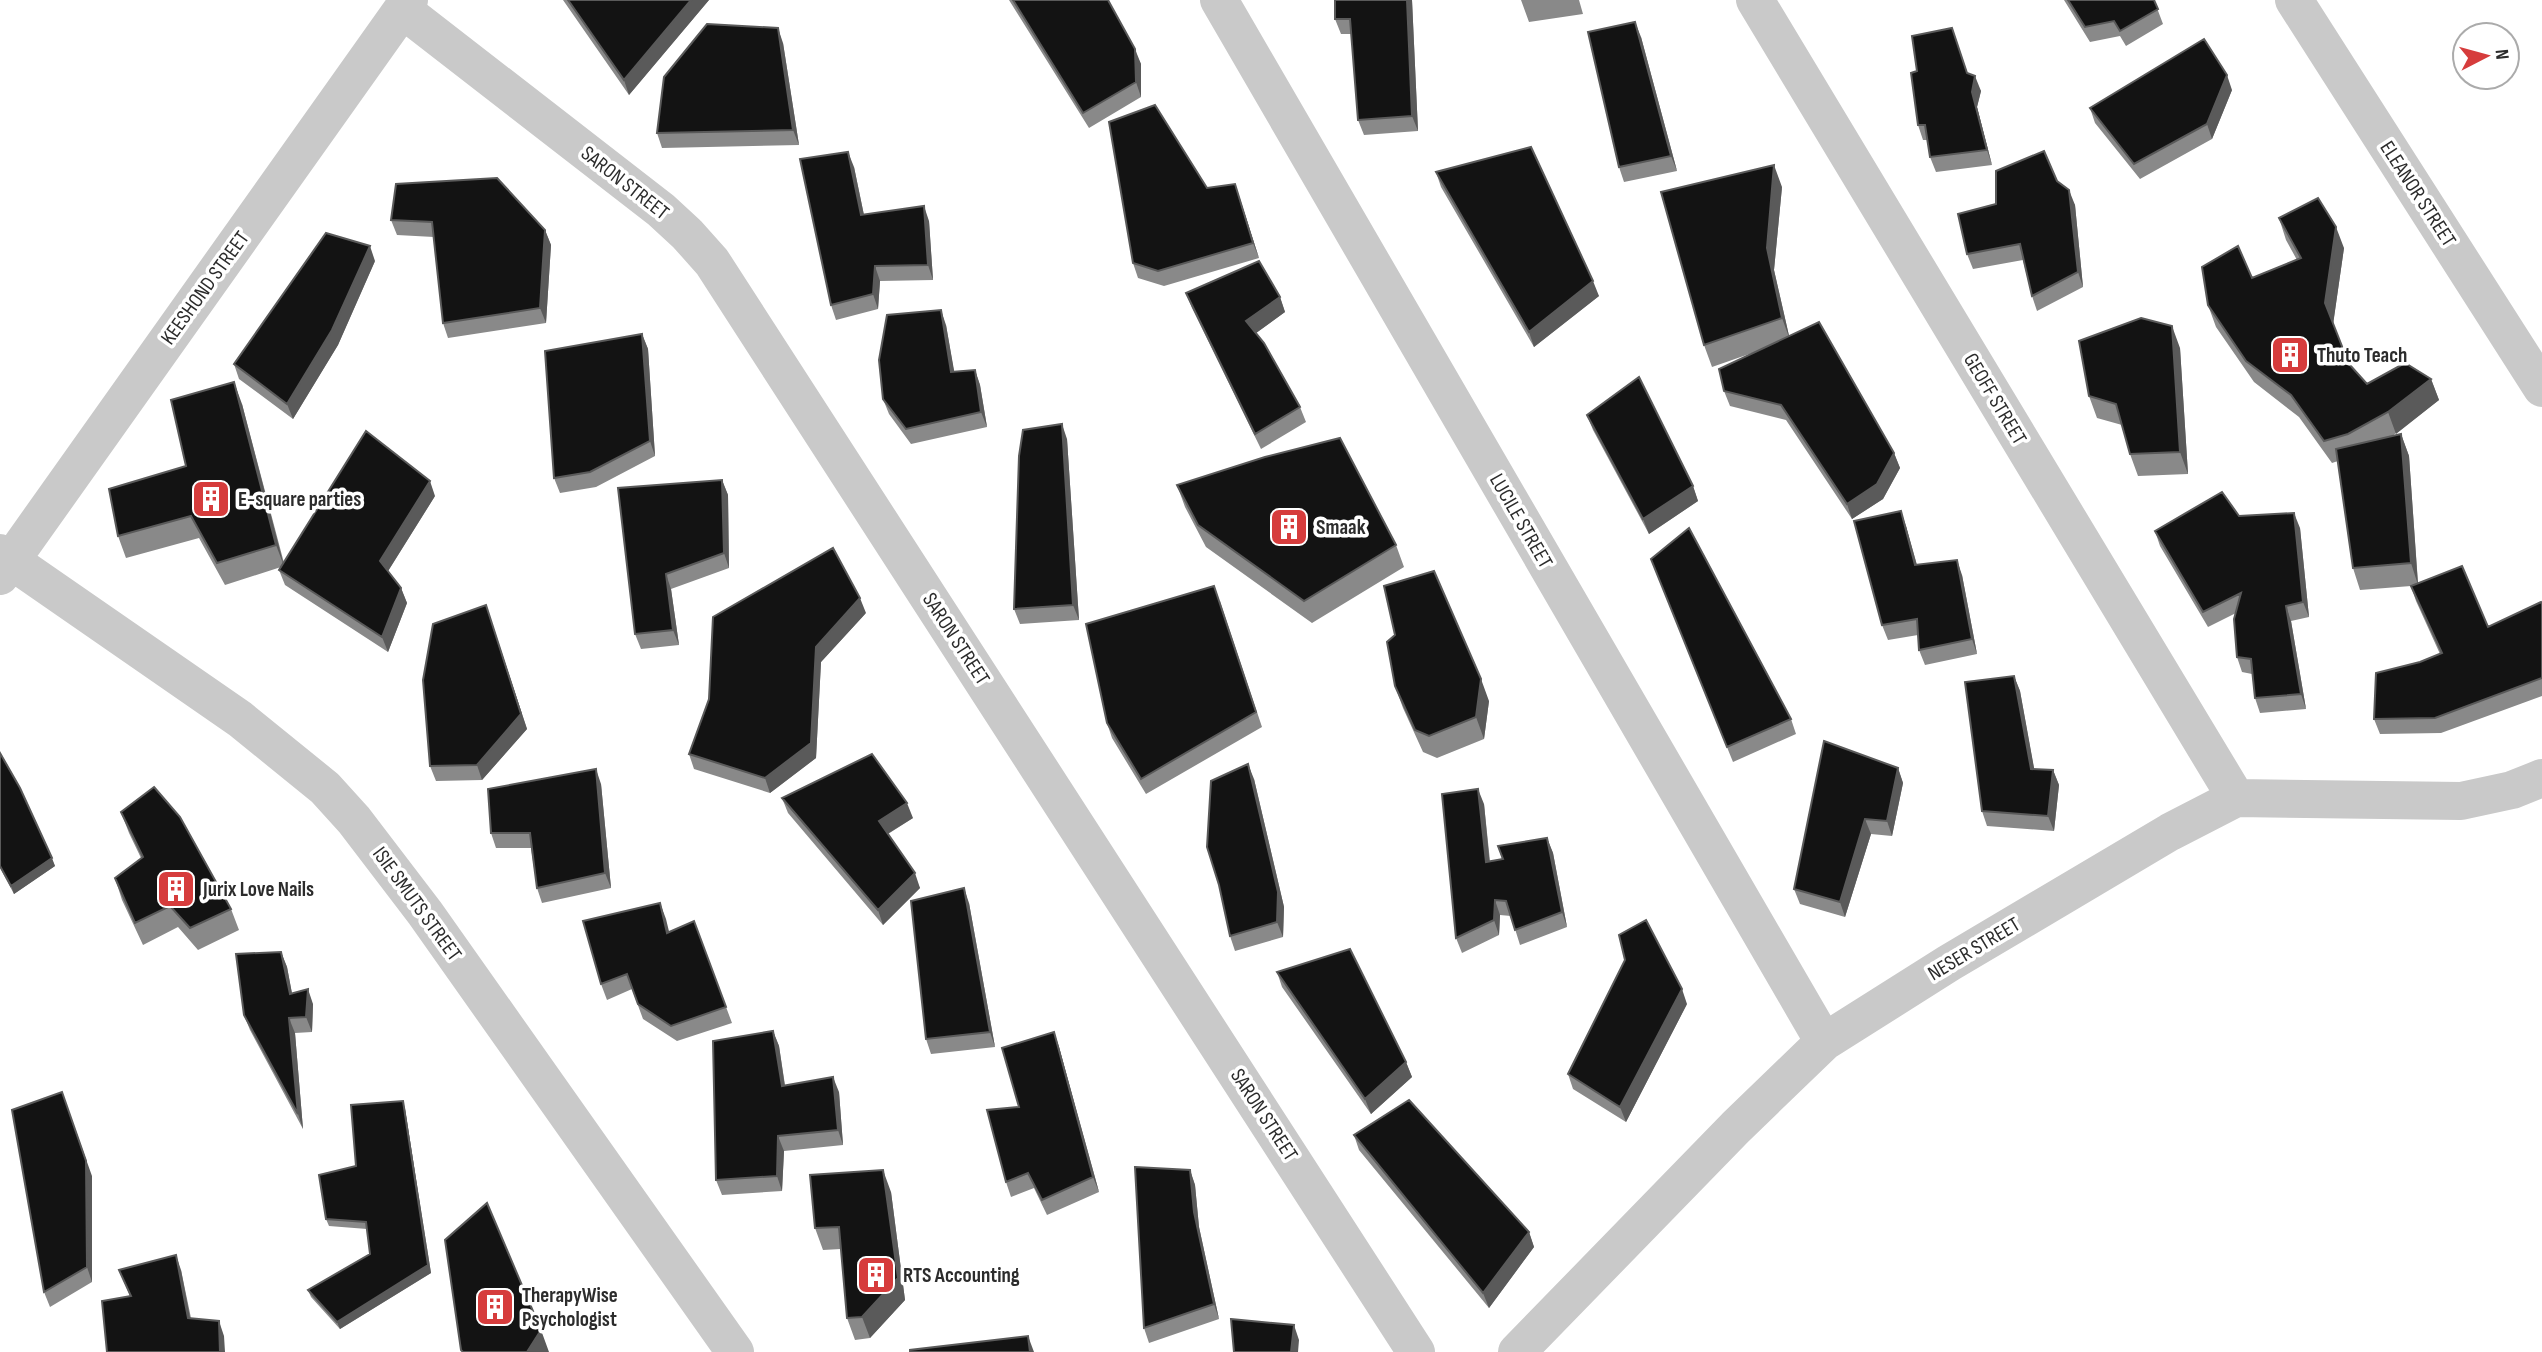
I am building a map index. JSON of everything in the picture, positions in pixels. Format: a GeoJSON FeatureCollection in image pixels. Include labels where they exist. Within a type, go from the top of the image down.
{"type":"FeatureCollection","features":[{"type":"Feature","properties":{"kind":"street","name":"LUCILE STREET"},"geometry":{"type":"LineString","coordinates":[[1219,0],[1824,1042]]}},
{"type":"Feature","properties":{"kind":"street","name":"GEOFF STREET"},"geometry":{"type":"LineString","coordinates":[[1755,0],[2236,798]]}},
{"type":"Feature","properties":{"kind":"street","name":"ELEANOR STREET"},"geometry":{"type":"LineString","coordinates":[[2294,0],[2542,388]]}},
{"type":"Feature","properties":{"kind":"street","name":"KEESHOND STREET"},"geometry":{"type":"LineString","coordinates":[[3,563],[406,5]]}},
{"type":"Feature","properties":{"kind":"street","name":"SARON STREET"},"geometry":{"type":"LineString","coordinates":[[406,5],[662,210],[712,262],[1416,1352]]}},
{"type":"Feature","properties":{"kind":"street","name":"ISIE SMUTS STREET"},"geometry":{"type":"LineString","coordinates":[[3,563],[240,719],[325,789],[354,820],[425,913],[735,1352]]}},
{"type":"Feature","properties":{"kind":"street","name":"NESER STREET"},"geometry":{"type":"LineString","coordinates":[[1517,1352],[1709,1155],[1824,1042],[1948,963],[2170,832],[2236,798],[2461,802],[2512,790],[2542,778]]}},
{"type":"Feature","properties":{"kind":"building"},"geometry":{"type":"Polygon","coordinates":[[[568,0],[691,0],[624,80],[568,0]]]}},
{"type":"Feature","properties":{"kind":"building"},"geometry":{"type":"Polygon","coordinates":[[[1013,0],[1108,0],[1135,49],[1136,82],[1083,113],[1013,0]]]}},
{"type":"Feature","properties":{"kind":"building"},"geometry":{"type":"Polygon","coordinates":[[[1335,0],[1407,0],[1412,116],[1358,120],[1350,19],[1335,19],[1335,0]]]}},
{"type":"Feature","properties":{"kind":"building"},"geometry":{"type":"Polygon","coordinates":[[[2068,0],[2154,0],[2158,9],[2120,31],[2114,21],[2085,27],[2068,0]]]}},
{"type":"Feature","properties":{"kind":"building"},"geometry":{"type":"Polygon","coordinates":[[[1635,22],[1671,156],[1619,167],[1588,32],[1635,22]]]}},
{"type":"Feature","properties":{"kind":"building"},"geometry":{"type":"Polygon","coordinates":[[[707,24],[778,28],[793,130],[657,133],[664,77],[707,24]]]}},
{"type":"Feature","properties":{"kind":"building"},"geometry":{"type":"Polygon","coordinates":[[[1952,28],[1967,73],[1975,76],[1972,92],[1987,150],[1930,157],[1925,125],[1918,125],[1911,73],[1917,71],[1912,36],[1952,28]]]}},
{"type":"Feature","properties":{"kind":"building"},"geometry":{"type":"Polygon","coordinates":[[[2204,39],[2227,75],[2207,124],[2134,164],[2090,108],[2204,39]]]}},
{"type":"Feature","properties":{"kind":"building"},"geometry":{"type":"Polygon","coordinates":[[[1155,105],[1207,188],[1235,184],[1253,243],[1158,271],[1133,263],[1109,122],[1155,105]]]}},
{"type":"Feature","properties":{"kind":"building"},"geometry":{"type":"Polygon","coordinates":[[[1531,147],[1593,281],[1529,332],[1436,172],[1531,147]]]}},
{"type":"Feature","properties":{"kind":"building"},"geometry":{"type":"Polygon","coordinates":[[[2044,151],[2057,181],[2069,190],[2078,272],[2032,296],[2020,244],[1967,254],[1958,214],[1996,204],[1996,171],[2044,151]]]}},
{"type":"Feature","properties":{"kind":"building"},"geometry":{"type":"Polygon","coordinates":[[[848,152],[861,215],[924,206],[928,265],[875,266],[873,294],[831,305],[800,159],[848,152]]]}},
{"type":"Feature","properties":{"kind":"building"},"geometry":{"type":"Polygon","coordinates":[[[1774,165],[1767,248],[1782,318],[1704,345],[1661,192],[1774,165]]]}},
{"type":"Feature","properties":{"kind":"building"},"geometry":{"type":"Polygon","coordinates":[[[497,178],[545,230],[540,308],[443,323],[432,222],[391,220],[396,184],[497,178]]]}},
{"type":"Feature","properties":{"kind":"building","name":"Thuto Teach"},"geometry":{"type":"Polygon","coordinates":[[[2318,198],[2336,227],[2325,303],[2349,364],[2367,384],[2405,363],[2431,379],[2388,412],[2348,434],[2324,441],[2291,395],[2246,361],[2208,305],[2202,267],[2238,246],[2252,278],[2301,258],[2279,218],[2318,198]]]}},
{"type":"Feature","properties":{"kind":"building"},"geometry":{"type":"Polygon","coordinates":[[[326,233],[370,246],[332,330],[287,404],[234,364],[326,233]]]}},
{"type":"Feature","properties":{"kind":"building"},"geometry":{"type":"Polygon","coordinates":[[[1259,261],[1280,297],[1246,321],[1264,343],[1300,407],[1255,434],[1186,293],[1259,261]]]}},
{"type":"Feature","properties":{"kind":"building"},"geometry":{"type":"Polygon","coordinates":[[[941,310],[951,372],[975,370],[981,412],[906,429],[883,399],[879,360],[887,315],[941,310]]]}},
{"type":"Feature","properties":{"kind":"building"},"geometry":{"type":"Polygon","coordinates":[[[2141,318],[2172,326],[2180,452],[2130,454],[2116,404],[2089,396],[2079,341],[2141,318]]]}},
{"type":"Feature","properties":{"kind":"building"},"geometry":{"type":"Polygon","coordinates":[[[1819,322],[1894,453],[1877,484],[1847,504],[1781,405],[1724,391],[1719,369],[1819,322]]]}},
{"type":"Feature","properties":{"kind":"building"},"geometry":{"type":"Polygon","coordinates":[[[642,334],[650,441],[590,472],[554,478],[545,351],[642,334]]]}},
{"type":"Feature","properties":{"kind":"building"},"geometry":{"type":"Polygon","coordinates":[[[1639,377],[1693,486],[1643,519],[1587,415],[1639,377]]]}},
{"type":"Feature","properties":{"kind":"building","name":"E-square parties"},"geometry":{"type":"Polygon","coordinates":[[[234,382],[276,545],[217,563],[191,516],[118,536],[109,489],[186,466],[171,400],[234,382]]]}},
{"type":"Feature","properties":{"kind":"building"},"geometry":{"type":"Polygon","coordinates":[[[1062,424],[1073,605],[1014,609],[1019,456],[1023,430],[1062,424]]]}},
{"type":"Feature","properties":{"kind":"building"},"geometry":{"type":"Polygon","coordinates":[[[366,431],[430,481],[380,561],[401,588],[382,637],[279,570],[366,431]]]}},
{"type":"Feature","properties":{"kind":"building"},"geometry":{"type":"Polygon","coordinates":[[[2401,434],[2411,563],[2353,568],[2336,449],[2401,434]]]}},
{"type":"Feature","properties":{"kind":"building","name":"Smaak"},"geometry":{"type":"Polygon","coordinates":[[[1340,438],[1396,545],[1304,601],[1198,525],[1177,485],[1265,457],[1340,438]]]}},
{"type":"Feature","properties":{"kind":"building"},"geometry":{"type":"Polygon","coordinates":[[[722,480],[724,553],[666,574],[673,630],[635,634],[618,488],[722,480]]]}},
{"type":"Feature","properties":{"kind":"building"},"geometry":{"type":"Polygon","coordinates":[[[2222,492],[2239,516],[2294,513],[2303,602],[2286,606],[2301,694],[2255,698],[2251,659],[2237,657],[2234,619],[2241,593],[2203,612],[2155,531],[2222,492]]]}},
{"type":"Feature","properties":{"kind":"building"},"geometry":{"type":"Polygon","coordinates":[[[1901,511],[1915,565],[1957,560],[1972,639],[1919,650],[1917,619],[1882,625],[1854,521],[1901,511]]]}},
{"type":"Feature","properties":{"kind":"building"},"geometry":{"type":"Polygon","coordinates":[[[1689,528],[1791,719],[1727,747],[1651,559],[1689,528]]]}},
{"type":"Feature","properties":{"kind":"building"},"geometry":{"type":"Polygon","coordinates":[[[833,548],[860,598],[816,647],[811,743],[765,778],[689,754],[709,699],[713,617],[833,548]]]}},
{"type":"Feature","properties":{"kind":"building"},"geometry":{"type":"Polygon","coordinates":[[[2462,566],[2488,627],[2542,603],[2542,678],[2435,718],[2374,719],[2376,673],[2420,662],[2442,653],[2411,586],[2462,566]]]}},
{"type":"Feature","properties":{"kind":"building"},"geometry":{"type":"Polygon","coordinates":[[[1434,571],[1481,679],[1476,717],[1429,736],[1415,730],[1395,686],[1387,642],[1395,635],[1384,586],[1434,571]]]}},
{"type":"Feature","properties":{"kind":"building"},"geometry":{"type":"Polygon","coordinates":[[[1214,586],[1256,712],[1141,779],[1107,723],[1086,624],[1214,586]]]}},
{"type":"Feature","properties":{"kind":"building"},"geometry":{"type":"Polygon","coordinates":[[[486,605],[521,714],[477,765],[430,766],[423,680],[433,624],[486,605]]]}},
{"type":"Feature","properties":{"kind":"building"},"geometry":{"type":"Polygon","coordinates":[[[2014,676],[2031,769],[2053,770],[2048,816],[1982,811],[1965,682],[2014,676]]]}},
{"type":"Feature","properties":{"kind":"building"},"geometry":{"type":"Polygon","coordinates":[[[1824,741],[1898,768],[1887,821],[1865,819],[1840,902],[1794,889],[1824,741]]]}},
{"type":"Feature","properties":{"kind":"building"},"geometry":{"type":"Polygon","coordinates":[[[0,753],[20,788],[52,858],[11,886],[0,866],[0,753]]]}},
{"type":"Feature","properties":{"kind":"building"},"geometry":{"type":"Polygon","coordinates":[[[872,754],[907,803],[879,821],[915,873],[878,910],[782,798],[872,754]]]}},
{"type":"Feature","properties":{"kind":"building"},"geometry":{"type":"Polygon","coordinates":[[[1248,764],[1278,892],[1277,922],[1230,936],[1219,885],[1207,847],[1211,781],[1248,764]]]}},
{"type":"Feature","properties":{"kind":"building"},"geometry":{"type":"Polygon","coordinates":[[[596,769],[605,873],[537,888],[530,833],[491,833],[488,789],[596,769]]]}},
{"type":"Feature","properties":{"kind":"building","name":"Jurix Love Nails"},"geometry":{"type":"Polygon","coordinates":[[[154,787],[180,817],[231,909],[190,928],[170,906],[135,923],[115,878],[143,857],[121,812],[154,787]]]}},
{"type":"Feature","properties":{"kind":"building"},"geometry":{"type":"Polygon","coordinates":[[[1478,789],[1486,862],[1503,859],[1498,846],[1547,838],[1562,912],[1515,930],[1506,901],[1495,900],[1494,920],[1456,938],[1442,794],[1478,789]]]}},
{"type":"Feature","properties":{"kind":"building"},"geometry":{"type":"Polygon","coordinates":[[[964,888],[990,1032],[926,1039],[911,901],[964,888]]]}},
{"type":"Feature","properties":{"kind":"building"},"geometry":{"type":"Polygon","coordinates":[[[660,903],[667,933],[694,921],[726,1007],[671,1026],[638,1004],[627,974],[601,984],[583,921],[660,903]]]}},
{"type":"Feature","properties":{"kind":"building"},"geometry":{"type":"Polygon","coordinates":[[[1646,920],[1682,989],[1620,1107],[1568,1074],[1625,960],[1619,935],[1646,920]]]}},
{"type":"Feature","properties":{"kind":"building"},"geometry":{"type":"Polygon","coordinates":[[[1350,949],[1406,1062],[1365,1099],[1277,972],[1350,949]]]}},
{"type":"Feature","properties":{"kind":"building"},"geometry":{"type":"Polygon","coordinates":[[[281,952],[290,994],[308,989],[306,1017],[289,1018],[298,1114],[244,1015],[236,954],[281,952]]]}},
{"type":"Feature","properties":{"kind":"building"},"geometry":{"type":"Polygon","coordinates":[[[773,1031],[782,1086],[833,1077],[838,1130],[778,1136],[777,1176],[716,1180],[713,1041],[773,1031]]]}},
{"type":"Feature","properties":{"kind":"building"},"geometry":{"type":"Polygon","coordinates":[[[1054,1032],[1093,1177],[1042,1200],[1028,1173],[1006,1182],[987,1110],[1019,1107],[1002,1048],[1054,1032]]]}},
{"type":"Feature","properties":{"kind":"building"},"geometry":{"type":"Polygon","coordinates":[[[62,1092],[86,1161],[87,1267],[44,1292],[12,1110],[62,1092]]]}},
{"type":"Feature","properties":{"kind":"building"},"geometry":{"type":"Polygon","coordinates":[[[1409,1100],[1529,1232],[1483,1293],[1354,1135],[1409,1100]]]}},
{"type":"Feature","properties":{"kind":"building"},"geometry":{"type":"Polygon","coordinates":[[[403,1101],[428,1265],[337,1322],[308,1290],[370,1254],[366,1222],[326,1219],[319,1175],[356,1166],[351,1105],[403,1101]]]}},
{"type":"Feature","properties":{"kind":"building"},"geometry":{"type":"Polygon","coordinates":[[[1135,1167],[1190,1170],[1194,1212],[1214,1304],[1144,1328],[1135,1167]]]}},
{"type":"Feature","properties":{"kind":"building","name":"RTS Accounting"},"geometry":{"type":"Polygon","coordinates":[[[883,1170],[898,1278],[862,1317],[847,1318],[839,1227],[815,1228],[810,1175],[883,1170]]]}},
{"type":"Feature","properties":{"kind":"building","name":"TherapyWise Psychologist"},"geometry":{"type":"Polygon","coordinates":[[[487,1203],[541,1330],[527,1352],[461,1350],[445,1240],[487,1203]]]}},
{"type":"Feature","properties":{"kind":"building"},"geometry":{"type":"Polygon","coordinates":[[[176,1255],[188,1318],[219,1321],[220,1352],[107,1352],[102,1301],[131,1296],[119,1270],[176,1255]]]}},
{"type":"Feature","properties":{"kind":"building"},"geometry":{"type":"Polygon","coordinates":[[[1231,1319],[1294,1325],[1291,1352],[1234,1352],[1231,1319]]]}},
{"type":"Feature","properties":{"kind":"building"},"geometry":{"type":"Polygon","coordinates":[[[1028,1336],[1030,1352],[910,1352],[910,1350],[1028,1336]]]}},
{"type":"Feature","properties":{"kind":"place","name":"Thuto Teach"},"geometry":{"type":"Point","coordinates":[2290,355]}},
{"type":"Feature","properties":{"kind":"place","name":"E-square parties"},"geometry":{"type":"Point","coordinates":[211,499]}},
{"type":"Feature","properties":{"kind":"place","name":"Smaak"},"geometry":{"type":"Point","coordinates":[1289,527]}},
{"type":"Feature","properties":{"kind":"place","name":"Jurix Love Nails"},"geometry":{"type":"Point","coordinates":[176,889]}},
{"type":"Feature","properties":{"kind":"place","name":"RTS Accounting"},"geometry":{"type":"Point","coordinates":[876,1275]}},
{"type":"Feature","properties":{"kind":"place","name":"TherapyWise Psychologist"},"geometry":{"type":"Point","coordinates":[495,1307]}}]}
